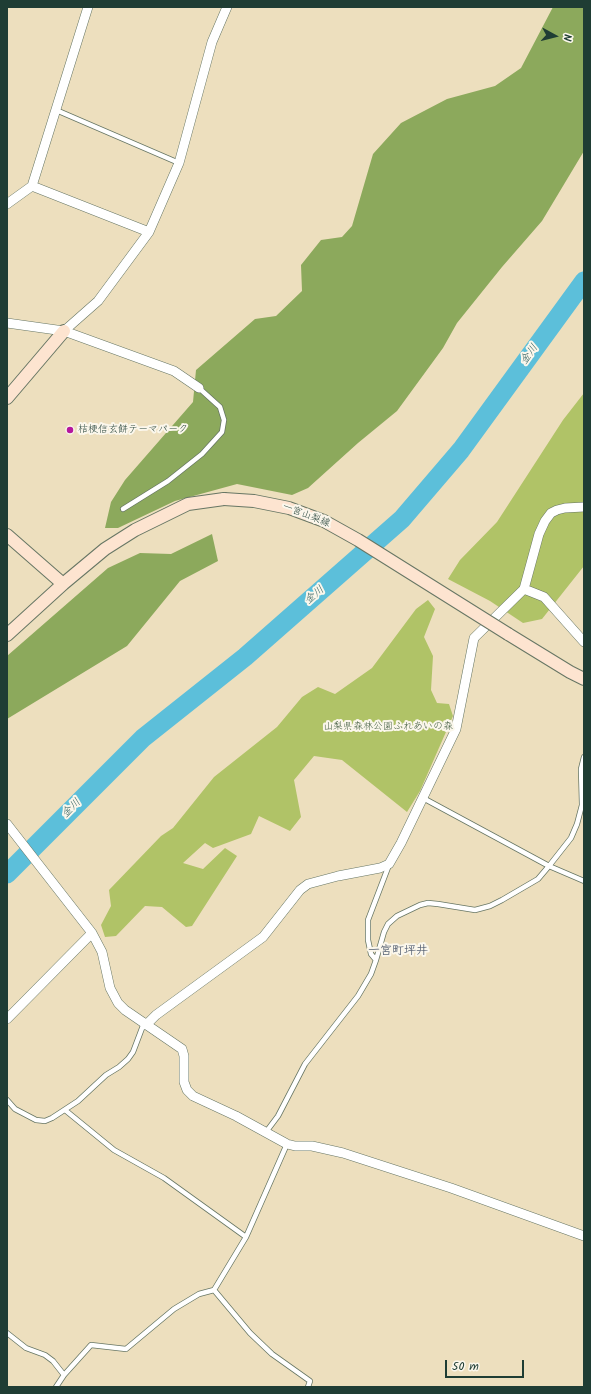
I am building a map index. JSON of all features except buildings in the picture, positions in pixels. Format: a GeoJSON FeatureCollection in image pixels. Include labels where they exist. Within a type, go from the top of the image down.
{"type":"FeatureCollection","features":[{"type":"Feature","properties":{"kind":"main road"},"geometry":{"type":"LineString","coordinates":[[7,398],[64,331]]}},
{"type":"Feature","properties":{"kind":"main road","name":"一宮山梨線"},"geometry":{"type":"LineString","coordinates":[[7,635],[62,584],[105,549],[134,530],[188,504],[224,499],[254,501],[289,508],[324,521],[358,540],[508,634],[584,679]]}},
{"type":"Feature","properties":{"kind":"main road"},"geometry":{"type":"LineString","coordinates":[[7,535],[62,584]]}},
{"type":"Feature","properties":{"kind":"street"},"geometry":{"type":"LineString","coordinates":[[7,204],[32,186],[88,7]]}},
{"type":"Feature","properties":{"kind":"street"},"geometry":{"type":"LineString","coordinates":[[64,331],[98,301],[149,232],[179,163],[212,42],[227,7]]}},
{"type":"Feature","properties":{"kind":"street"},"geometry":{"type":"LineString","coordinates":[[32,186],[149,232]]}},
{"type":"Feature","properties":{"kind":"street"},"geometry":{"type":"LineString","coordinates":[[7,323],[64,331],[174,371],[200,388]]}},
{"type":"Feature","properties":{"kind":"street"},"geometry":{"type":"LineString","coordinates":[[145,1024],[263,937],[300,890],[308,884],[338,876],[380,868],[389,864],[456,729],[474,638],[524,589],[539,534],[545,521],[551,513],[565,508],[584,507]]}},
{"type":"Feature","properties":{"kind":"street"},"geometry":{"type":"LineString","coordinates":[[524,589],[544,597],[584,642]]}},
{"type":"Feature","properties":{"kind":"street"},"geometry":{"type":"LineString","coordinates":[[7,824],[92,934],[102,952],[110,988],[114,996],[125,1010],[182,1049],[184,1056],[184,1082],[187,1090],[193,1096],[236,1116],[287,1144],[295,1146],[312,1146],[343,1153],[451,1188],[584,1236]]}},
{"type":"Feature","properties":{"kind":"street"},"geometry":{"type":"LineString","coordinates":[[7,1020],[92,934]]}},
{"type":"Feature","properties":{"kind":"lane"},"geometry":{"type":"LineString","coordinates":[[56,110],[179,163]]}},
{"type":"Feature","properties":{"kind":"lane"},"geometry":{"type":"LineString","coordinates":[[123,509],[168,481],[202,454],[222,432],[224,420],[220,407],[200,388]]}},
{"type":"Feature","properties":{"kind":"lane"},"geometry":{"type":"LineString","coordinates":[[266,1132],[278,1116],[306,1064],[358,996],[371,974],[384,932],[388,924],[397,916],[420,905],[428,903],[475,910],[490,906],[538,878],[549,866],[571,838],[577,824],[582,805],[581,769],[584,757]]}},
{"type":"Feature","properties":{"kind":"lane"},"geometry":{"type":"LineString","coordinates":[[423,798],[549,866],[584,881]]}},
{"type":"Feature","properties":{"kind":"lane"},"geometry":{"type":"LineString","coordinates":[[376,960],[371,954],[368,940],[368,920],[389,864]]}},
{"type":"Feature","properties":{"kind":"lane"},"geometry":{"type":"LineString","coordinates":[[7,1100],[14,1109],[36,1120],[45,1121],[78,1101],[106,1075],[120,1067],[133,1052],[145,1024]]}},
{"type":"Feature","properties":{"kind":"lane"},"geometry":{"type":"LineString","coordinates":[[64,1110],[114,1150],[164,1178],[246,1237]]}},
{"type":"Feature","properties":{"kind":"lane"},"geometry":{"type":"LineString","coordinates":[[56,1387],[64,1374],[91,1344],[126,1349],[174,1309],[199,1294],[214,1290],[246,1237],[287,1144]]}},
{"type":"Feature","properties":{"kind":"lane"},"geometry":{"type":"LineString","coordinates":[[214,1290],[272,1354],[310,1381],[308,1387]]}},
{"type":"Feature","properties":{"kind":"lane"},"geometry":{"type":"LineString","coordinates":[[7,1333],[26,1348],[45,1355],[64,1374]]}},
{"type":"Feature","properties":{"kind":"green space"},"geometry":{"type":"Polygon","coordinates":[[[553,7],[584,7],[584,151],[542,221],[502,267],[457,323],[443,348],[397,411],[358,443],[308,488],[292,495],[237,484],[175,501],[118,528],[105,528],[111,502],[125,480],[193,402],[196,370],[255,319],[276,316],[302,291],[301,265],[321,240],[342,237],[352,226],[373,154],[401,123],[447,99],[495,86],[521,68],[553,7]]]}},
{"type":"Feature","properties":{"kind":"green space"},"geometry":{"type":"Polygon","coordinates":[[[584,393],[584,566],[542,619],[523,623],[490,601],[448,579],[460,560],[497,522],[563,420],[584,393]]]}},
{"type":"Feature","properties":{"kind":"green space"},"geometry":{"type":"Polygon","coordinates":[[[212,534],[218,561],[180,581],[127,646],[7,719],[7,656],[108,568],[140,553],[171,554],[212,534]]]}},
{"type":"Feature","properties":{"kind":"green space","name":"山梨県森林公園ふれあいの森"},"geometry":{"type":"Polygon","coordinates":[[[428,600],[435,609],[424,637],[433,656],[431,690],[437,703],[449,704],[453,716],[420,791],[407,812],[342,760],[314,756],[294,780],[301,817],[290,831],[259,816],[251,834],[213,848],[205,843],[183,863],[203,869],[225,848],[237,856],[192,926],[186,927],[162,907],[145,906],[116,936],[105,937],[101,925],[111,906],[109,890],[161,836],[173,828],[214,777],[277,727],[302,697],[318,687],[335,694],[372,668],[416,609],[428,600]]]}},
{"type":"Feature","properties":{"kind":"waterway","name":"金川"},"geometry":{"type":"LineString","coordinates":[[7,874],[143,738],[245,657],[402,519],[461,450],[584,281]]}},
{"type":"Feature","properties":{"kind":"place","name":"桔梗信玄餅テーマパーク"},"geometry":{"type":"Point","coordinates":[70,430]}},
{"type":"Feature","properties":{"kind":"district","name":"一宮町坪井"},"geometry":{"type":"Point","coordinates":[398,952]}}]}
